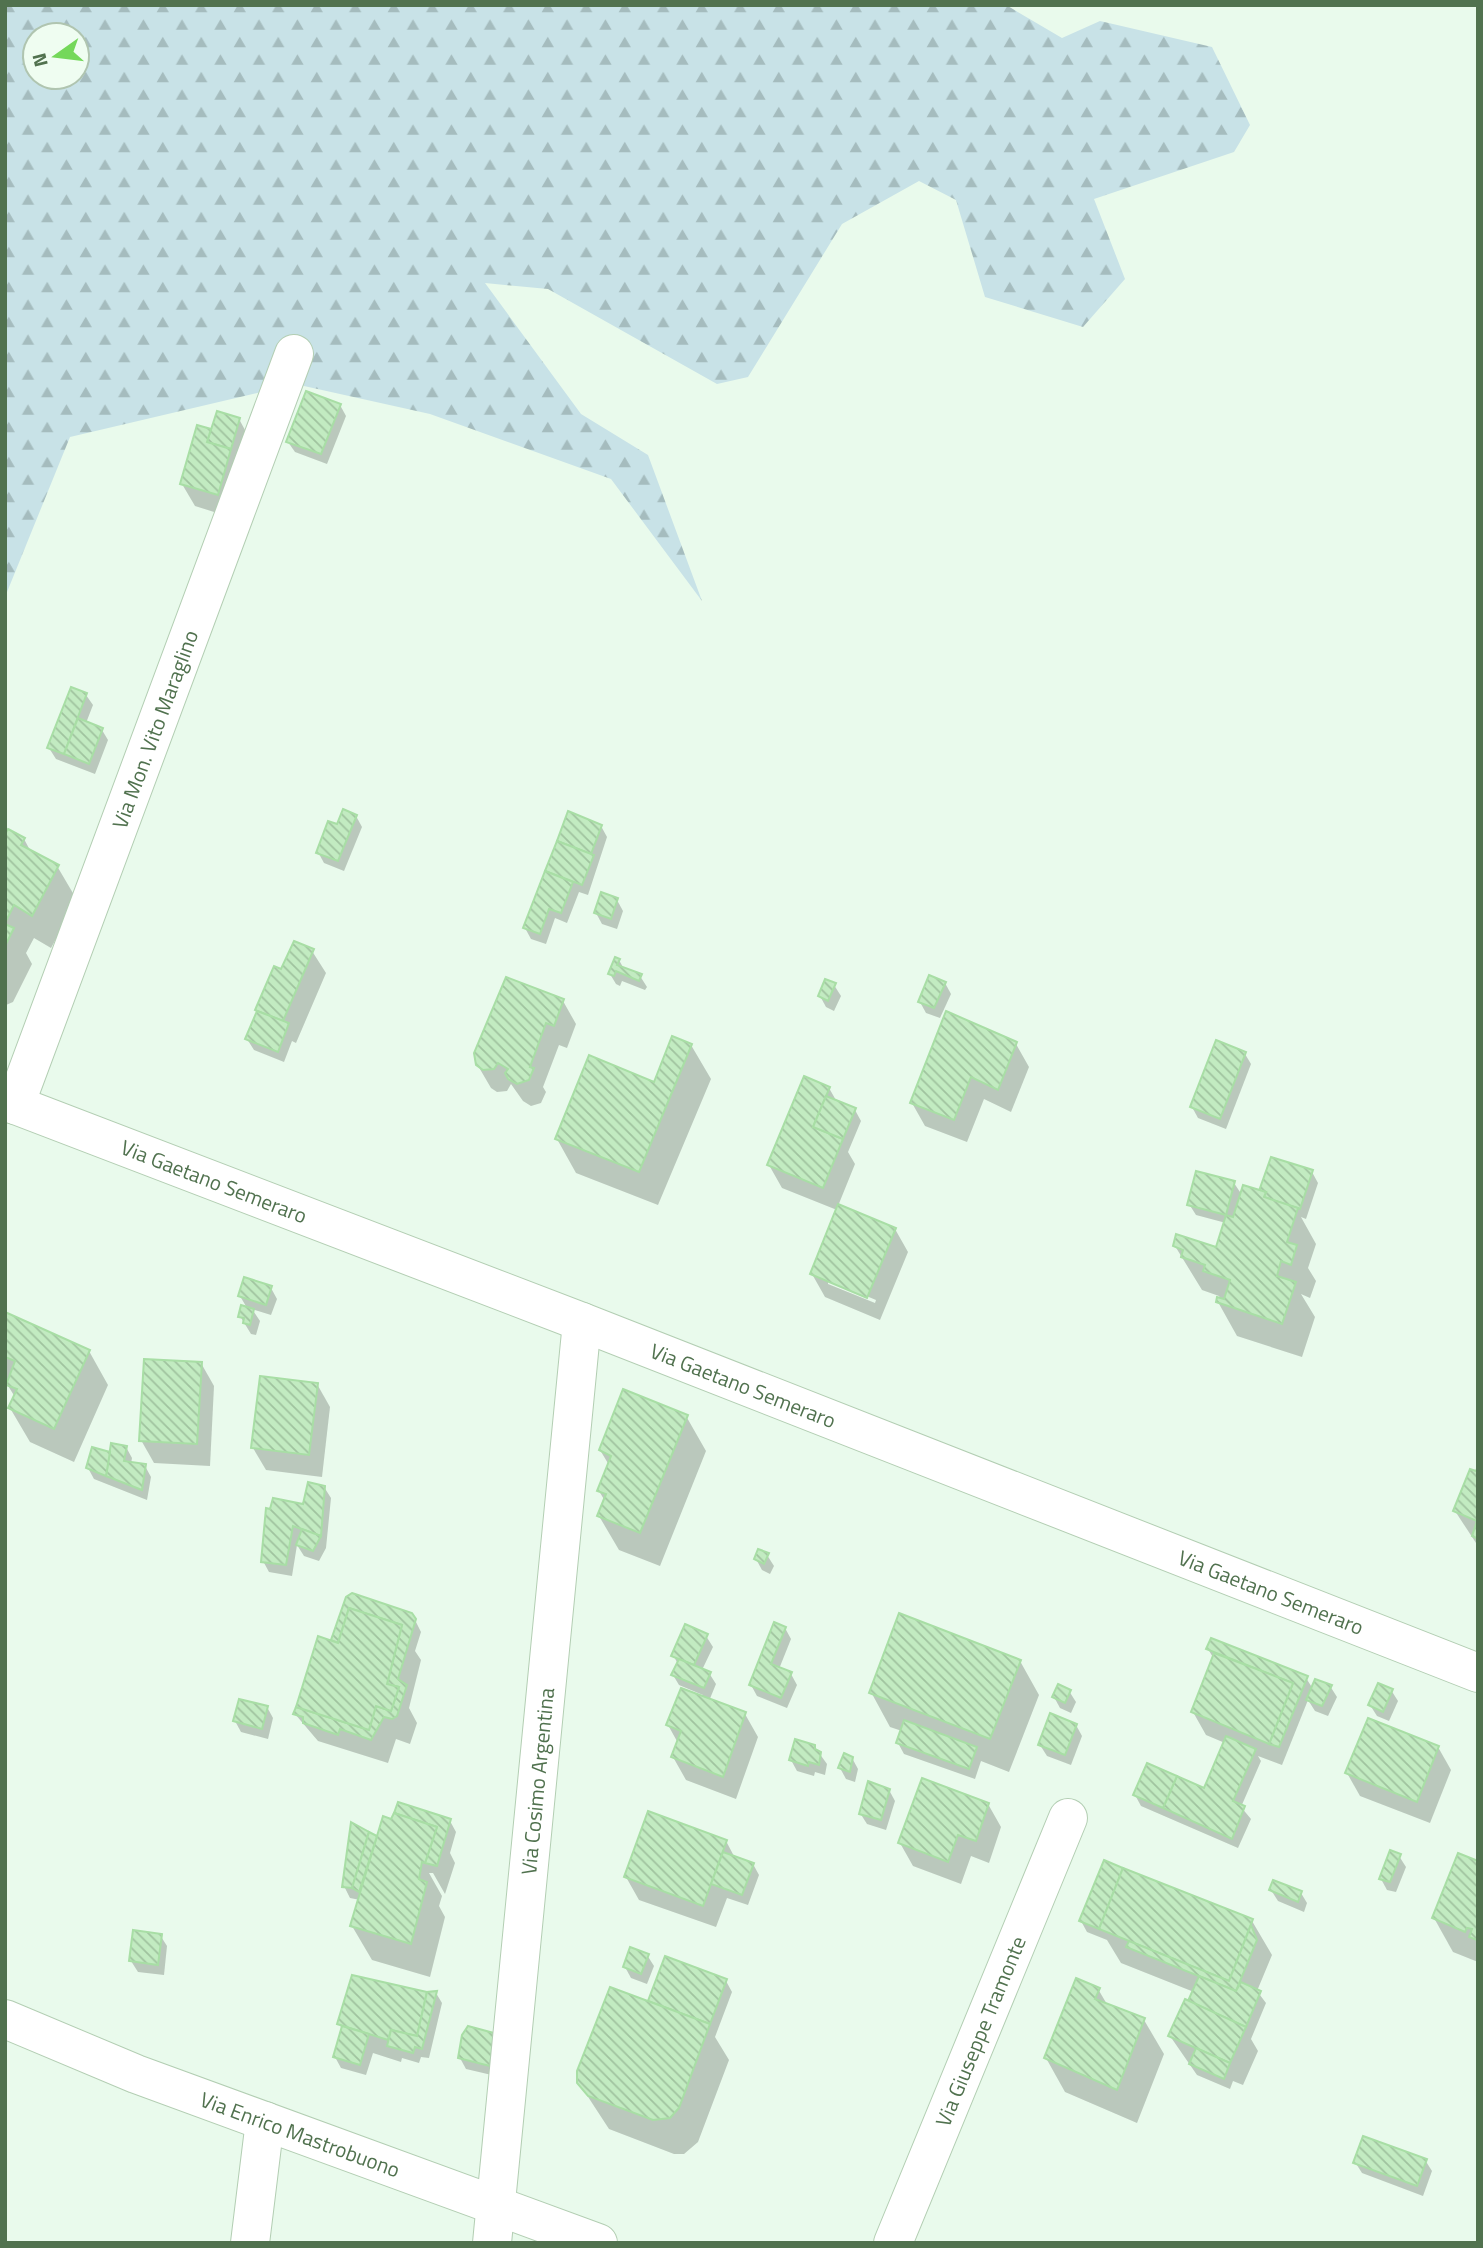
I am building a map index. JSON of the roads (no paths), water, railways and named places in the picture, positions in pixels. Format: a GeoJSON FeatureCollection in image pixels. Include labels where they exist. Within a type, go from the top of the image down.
{"type":"FeatureCollection","features":[{"type":"Feature","properties":{"kind":"street","name":"Via Mon. Vito Maraglino"},"geometry":{"type":"LineString","coordinates":[[10,1103],[294,355]]}},
{"type":"Feature","properties":{"kind":"street","name":"Via Gaetano Semeraro"},"geometry":{"type":"LineString","coordinates":[[10,1103],[582,1322],[1478,1673]]}},
{"type":"Feature","properties":{"kind":"street","name":"Via Cosimo Argentina"},"geometry":{"type":"LineString","coordinates":[[494,2224],[582,1322]]}},
{"type":"Feature","properties":{"kind":"street","name":"Via Giuseppe Tramonte"},"geometry":{"type":"LineString","coordinates":[[893,2243],[1068,1818]]}},
{"type":"Feature","properties":{"kind":"street","name":"Via Enrico Mastrobuono"},"geometry":{"type":"LineString","coordinates":[[5,2020],[136,2074],[265,2121],[494,2224],[598,2243]]}},
{"type":"Feature","properties":{"kind":"street"},"geometry":{"type":"LineString","coordinates":[[250,2243],[265,2121]]}}]}
